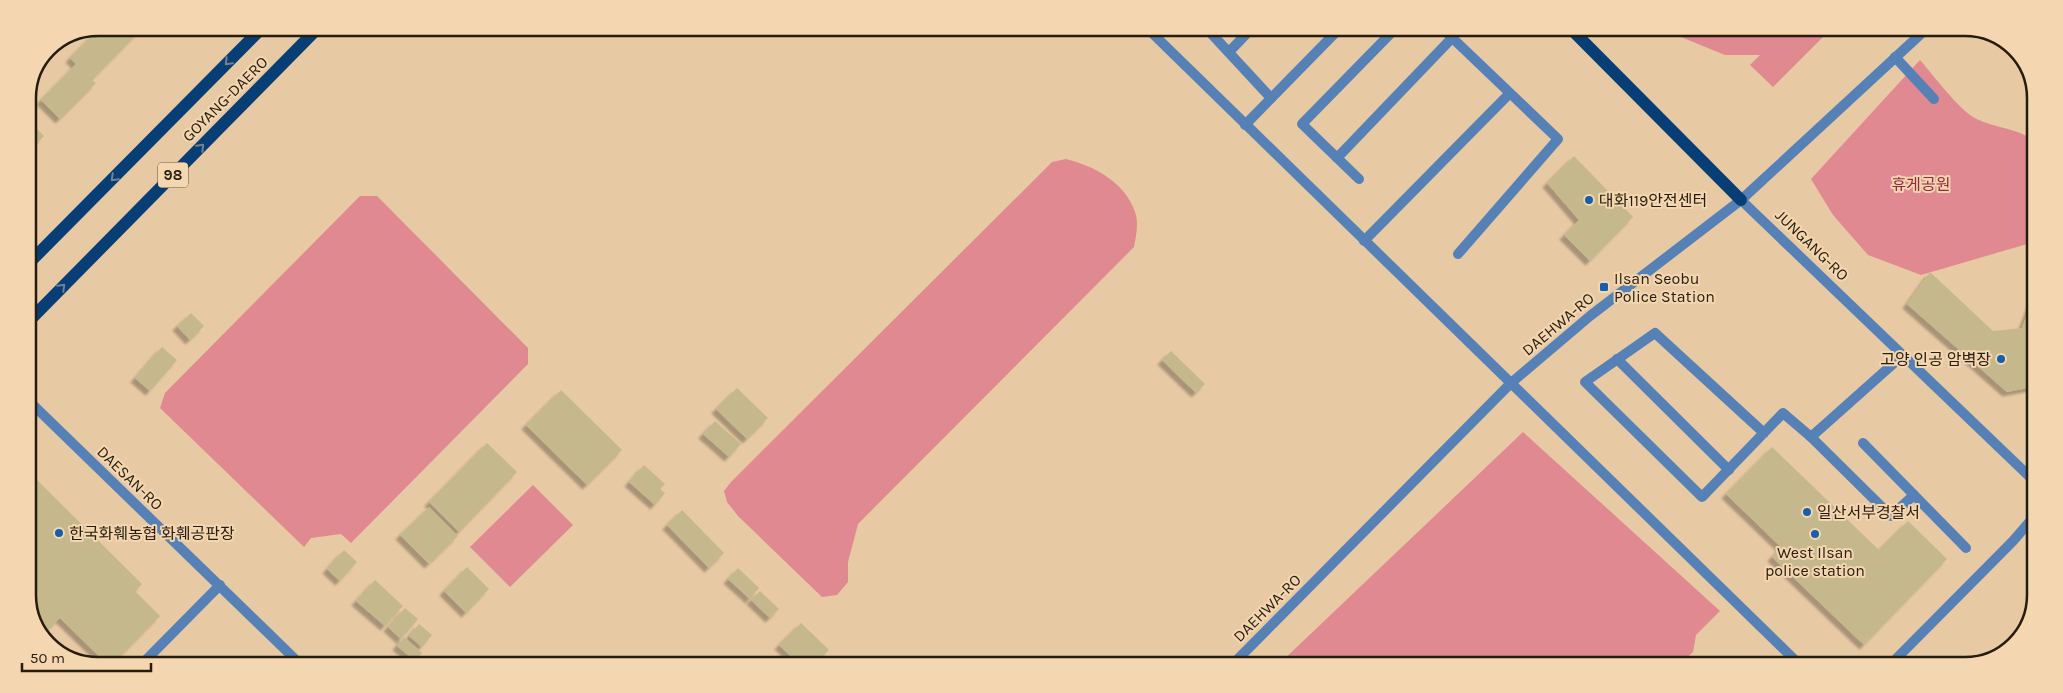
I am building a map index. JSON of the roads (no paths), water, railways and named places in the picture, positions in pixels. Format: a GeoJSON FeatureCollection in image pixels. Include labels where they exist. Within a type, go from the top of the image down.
{"type":"FeatureCollection","features":[{"type":"Feature","properties":{"kind":"main road","name":"GOYANG-DAERO"},"geometry":{"type":"LineString","coordinates":[[36,256],[254,36]]}},
{"type":"Feature","properties":{"kind":"main road","name":"GOYANG-DAERO"},"geometry":{"type":"LineString","coordinates":[[36,314],[310,36]]}},
{"type":"Feature","properties":{"kind":"main road","name":"JUNGANG-RO"},"geometry":{"type":"LineString","coordinates":[[1578,36],[1741,200]]}},
{"type":"Feature","properties":{"kind":"street"},"geometry":{"type":"LineString","coordinates":[[1155,36],[1792,657]]}},
{"type":"Feature","properties":{"kind":"street"},"geometry":{"type":"LineString","coordinates":[[1214,36],[1271,98]]}},
{"type":"Feature","properties":{"kind":"street"},"geometry":{"type":"LineString","coordinates":[[1229,52],[1244,36]]}},
{"type":"Feature","properties":{"kind":"street"},"geometry":{"type":"LineString","coordinates":[[1245,125],[1332,36]]}},
{"type":"Feature","properties":{"kind":"street"},"geometry":{"type":"LineString","coordinates":[[1359,179],[1302,124],[1388,36]]}},
{"type":"Feature","properties":{"kind":"street","name":"DAEHWA-RO"},"geometry":{"type":"LineString","coordinates":[[1240,657],[1512,383],[1590,316],[1741,200],[1918,36]]}},
{"type":"Feature","properties":{"kind":"street"},"geometry":{"type":"LineString","coordinates":[[1337,158],[1452,38],[1558,140],[1458,254]]}},
{"type":"Feature","properties":{"kind":"street"},"geometry":{"type":"LineString","coordinates":[[1895,57],[1934,99]]}},
{"type":"Feature","properties":{"kind":"street"},"geometry":{"type":"LineString","coordinates":[[1364,241],[1509,94]]}},
{"type":"Feature","properties":{"kind":"street","name":"JUNGANG-RO"},"geometry":{"type":"LineString","coordinates":[[1741,200],[2027,474]]}},
{"type":"Feature","properties":{"kind":"street"},"geometry":{"type":"LineString","coordinates":[[1764,433],[1655,333],[1585,382],[1702,497],[1783,414],[1811,437],[1891,516],[1914,495]]}},
{"type":"Feature","properties":{"kind":"street"},"geometry":{"type":"LineString","coordinates":[[1811,437],[1903,355]]}},
{"type":"Feature","properties":{"kind":"street"},"geometry":{"type":"LineString","coordinates":[[1618,359],[1729,470]]}},
{"type":"Feature","properties":{"kind":"street","name":"DAESAN-RO"},"geometry":{"type":"LineString","coordinates":[[36,408],[293,657]]}},
{"type":"Feature","properties":{"kind":"street"},"geometry":{"type":"LineString","coordinates":[[1863,443],[1966,548]]}},
{"type":"Feature","properties":{"kind":"street"},"geometry":{"type":"LineString","coordinates":[[1898,657],[2027,525]]}},
{"type":"Feature","properties":{"kind":"street"},"geometry":{"type":"LineString","coordinates":[[149,657],[220,585]]}},
{"type":"Feature","properties":{"kind":"place","name":"대화119안전센터"},"geometry":{"type":"Point","coordinates":[1589,200]}},
{"type":"Feature","properties":{"kind":"place","name":"Ilsan Seobu Police Station"},"geometry":{"type":"Point","coordinates":[1604,287]}},
{"type":"Feature","properties":{"kind":"place","name":"고양 인공 암벽장"},"geometry":{"type":"Point","coordinates":[2001,359]}},
{"type":"Feature","properties":{"kind":"place","name":"일산서부경찰서"},"geometry":{"type":"Point","coordinates":[1807,512]}},
{"type":"Feature","properties":{"kind":"place","name":"한국화훼농협 화훼공판장"},"geometry":{"type":"Point","coordinates":[59,533]}},
{"type":"Feature","properties":{"kind":"place","name":"West Ilsan police station"},"geometry":{"type":"Point","coordinates":[1815,534]}},
{"type":"Feature","properties":{"kind":"park label","name":"휴게공원"},"geometry":{"type":"Point","coordinates":[1921,184]}}]}
